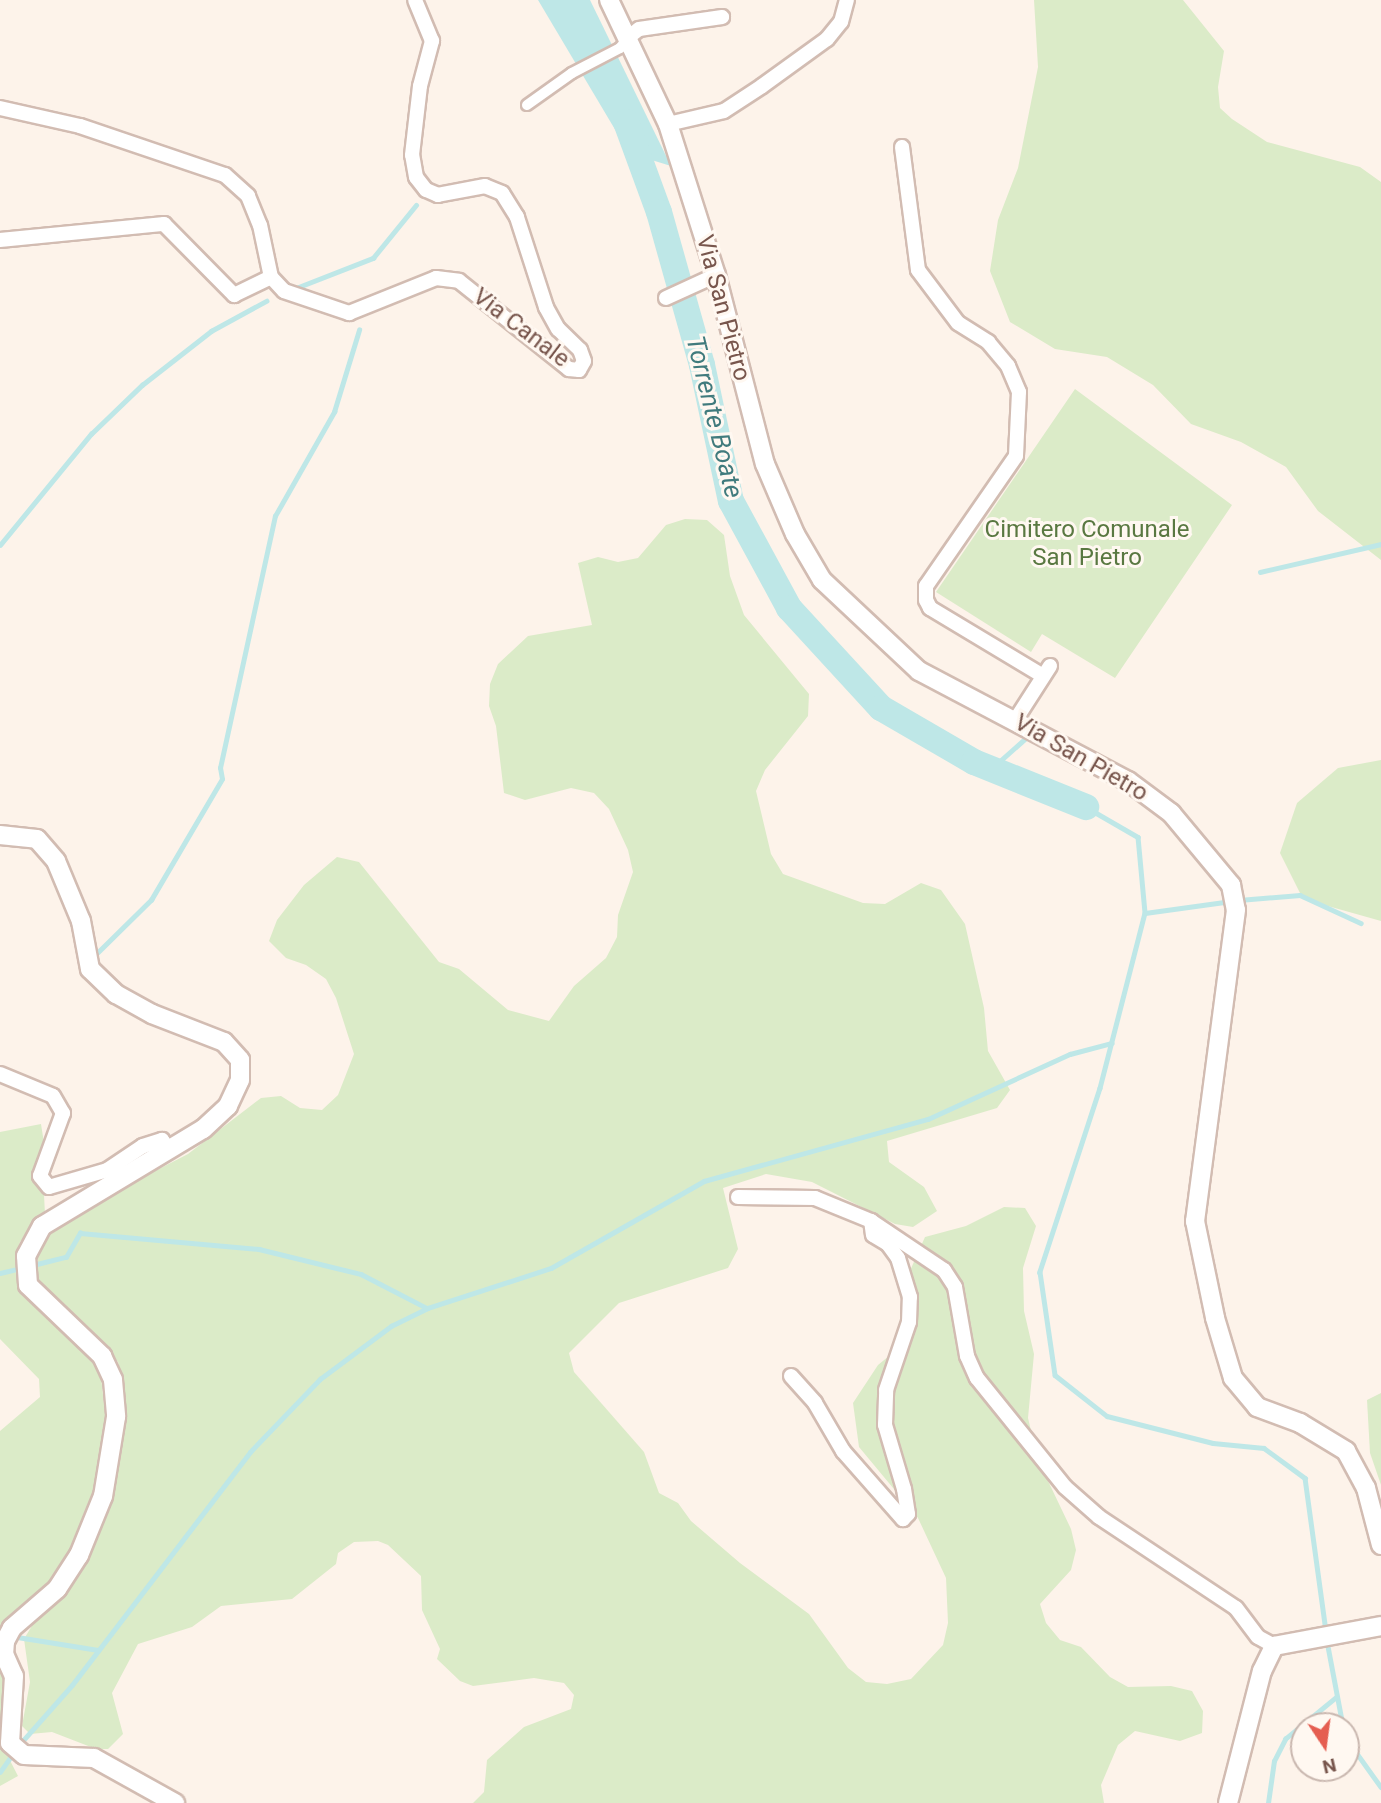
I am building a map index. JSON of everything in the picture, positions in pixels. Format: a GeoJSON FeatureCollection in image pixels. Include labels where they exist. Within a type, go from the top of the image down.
{"type":"FeatureCollection","features":[{"type":"Feature","properties":{"kind":"street","name":"Via Canale"},"geometry":{"type":"LineString","coordinates":[[271,277],[284,291],[349,313],[436,278],[459,281],[569,369],[579,370],[584,361],[547,307],[517,217],[502,193],[485,186],[438,195],[416,177],[412,155],[420,86],[432,41],[415,0]]}},
{"type":"Feature","properties":{"kind":"street","name":"Via San Pietro"},"geometry":{"type":"LineString","coordinates":[[609,0],[625,42],[668,124],[716,275],[765,464],[810,561],[844,603],[919,671],[1016,719],[1128,781],[1171,813],[1231,885],[1236,909],[1195,1221],[1215,1318],[1233,1378],[1258,1407],[1300,1423],[1346,1451],[1366,1488],[1381,1545]]}},
{"type":"Feature","properties":{"kind":"street"},"geometry":{"type":"LineString","coordinates":[[668,124],[724,111],[762,86],[827,39],[841,22],[847,0]]}},
{"type":"Feature","properties":{"kind":"street"},"geometry":{"type":"LineString","coordinates":[[527,105],[572,73],[625,42],[639,29],[722,16]]}},
{"type":"Feature","properties":{"kind":"street"},"geometry":{"type":"LineString","coordinates":[[0,108],[80,126],[225,175],[252,205],[271,277],[234,295],[164,225],[0,240]]}},
{"type":"Feature","properties":{"kind":"street"},"geometry":{"type":"LineString","coordinates":[[902,147],[918,270],[958,323],[988,342],[1008,366],[1020,392],[1016,456],[926,586],[926,600],[930,608],[1047,671],[1016,719]]}},
{"type":"Feature","properties":{"kind":"street"},"geometry":{"type":"LineString","coordinates":[[670,295],[716,275]]}},
{"type":"Feature","properties":{"kind":"street"},"geometry":{"type":"LineString","coordinates":[[0,835],[37,839],[56,861],[81,921],[90,969],[116,994],[152,1014],[224,1042],[240,1060],[240,1080],[228,1106],[203,1129],[41,1226],[26,1256],[28,1284],[102,1356],[113,1380],[116,1417],[103,1496],[79,1555],[57,1589],[12,1628],[4,1654],[14,1676],[8,1728],[15,1750],[24,1755],[94,1758],[175,1803]]}},
{"type":"Feature","properties":{"kind":"street"},"geometry":{"type":"LineString","coordinates":[[0,1074],[53,1096],[63,1113],[40,1175],[49,1187],[107,1170],[143,1146],[162,1140],[169,1150]]}},
{"type":"Feature","properties":{"kind":"street"},"geometry":{"type":"LineString","coordinates":[[738,1197],[815,1198],[871,1221],[944,1270],[955,1287],[967,1356],[976,1378],[1065,1487],[1099,1517],[1236,1608],[1258,1637],[1274,1646],[1380,1626]]}},
{"type":"Feature","properties":{"kind":"street"},"geometry":{"type":"LineString","coordinates":[[791,1376],[815,1403],[843,1451],[903,1518],[908,1514],[904,1489],[885,1425],[886,1390],[909,1322],[910,1297],[898,1258],[888,1244],[873,1235],[871,1221]]}},
{"type":"Feature","properties":{"kind":"street"},"geometry":{"type":"LineString","coordinates":[[1228,1803],[1264,1664],[1274,1646]]}},
{"type":"Feature","properties":{"kind":"green space"},"geometry":{"type":"Polygon","coordinates":[[[1034,0],[1183,0],[1224,51],[1218,87],[1220,108],[1267,142],[1360,167],[1381,182],[1381,560],[1318,511],[1286,467],[1241,442],[1191,424],[1153,385],[1107,357],[1055,349],[1010,322],[990,271],[998,220],[1018,168],[1038,67],[1034,0]]]}},
{"type":"Feature","properties":{"kind":"green space","name":"Cimitero Comunale San Pietro"},"geometry":{"type":"Polygon","coordinates":[[[1075,389],[1232,505],[1115,678],[1042,634],[1031,652],[936,592],[1075,389]]]}},
{"type":"Feature","properties":{"kind":"green space"},"geometry":{"type":"Polygon","coordinates":[[[685,519],[707,520],[724,535],[730,576],[744,615],[809,694],[808,716],[765,770],[756,791],[771,854],[783,874],[863,903],[885,904],[921,883],[941,890],[965,924],[984,1008],[988,1051],[1010,1090],[997,1108],[887,1141],[889,1162],[924,1187],[937,1211],[913,1227],[895,1224],[812,1182],[766,1174],[723,1188],[738,1249],[728,1268],[619,1303],[569,1353],[574,1372],[644,1452],[659,1493],[678,1503],[691,1521],[740,1563],[809,1614],[848,1668],[866,1682],[887,1684],[911,1679],[943,1645],[948,1623],[946,1578],[918,1518],[859,1447],[853,1403],[878,1365],[911,1338],[909,1273],[925,1237],[966,1226],[1004,1207],[1025,1208],[1036,1226],[1023,1268],[1024,1311],[1034,1354],[1028,1418],[1038,1460],[1071,1529],[1076,1550],[1071,1570],[1040,1604],[1046,1623],[1060,1640],[1081,1647],[1110,1677],[1128,1687],[1171,1686],[1192,1691],[1203,1711],[1202,1733],[1180,1741],[1135,1731],[1118,1745],[1101,1785],[1104,1803],[473,1803],[484,1792],[487,1760],[524,1727],[571,1709],[574,1695],[564,1683],[534,1678],[473,1686],[460,1681],[437,1659],[440,1649],[422,1610],[421,1576],[388,1545],[378,1541],[354,1542],[338,1553],[336,1564],[292,1599],[221,1606],[192,1627],[138,1644],[112,1693],[123,1734],[108,1749],[96,1749],[52,1732],[30,1734],[22,1726],[30,1682],[24,1639],[36,1619],[68,1588],[109,1507],[125,1392],[118,1362],[98,1339],[55,1305],[38,1281],[38,1257],[51,1231],[89,1205],[188,1154],[261,1098],[281,1096],[300,1108],[322,1110],[338,1095],[354,1054],[336,998],[326,979],[306,965],[286,958],[269,941],[277,920],[304,885],[337,857],[359,862],[439,962],[459,969],[508,1010],[549,1021],[574,986],[606,958],[617,937],[618,915],[633,872],[628,850],[609,809],[594,793],[571,788],[525,800],[504,793],[496,726],[489,706],[490,684],[498,664],[528,636],[592,625],[578,563],[598,557],[618,562],[638,558],[666,525],[685,519]]]}},
{"type":"Feature","properties":{"kind":"green space"},"geometry":{"type":"Polygon","coordinates":[[[1381,760],[1381,921],[1303,899],[1280,853],[1297,803],[1338,768],[1381,760]]]}},
{"type":"Feature","properties":{"kind":"green space"},"geometry":{"type":"Polygon","coordinates":[[[41,1124],[44,1143],[35,1179],[44,1195],[45,1214],[20,1242],[15,1260],[18,1278],[39,1308],[100,1367],[106,1422],[99,1492],[64,1567],[0,1629],[0,1431],[40,1397],[39,1379],[0,1339],[0,1132],[41,1124]]]}},
{"type":"Feature","properties":{"kind":"green space"},"geometry":{"type":"Polygon","coordinates":[[[1381,1393],[1381,1485],[1370,1453],[1367,1400],[1381,1393]]]}},
{"type":"Feature","properties":{"kind":"green space"},"geometry":{"type":"Polygon","coordinates":[[[0,1667],[6,1691],[2,1745],[18,1776],[0,1786],[0,1667]]]}},
{"type":"Feature","properties":{"kind":"water"},"geometry":{"type":"Polygon","coordinates":[[[538,0],[590,0],[671,166],[629,153],[538,0]]]}},
{"type":"Feature","properties":{"kind":"waterway","name":"Torrente Boate"},"geometry":{"type":"LineString","coordinates":[[626,122],[659,212],[702,365],[731,501],[789,608],[881,708],[974,762],[1086,807]]}},
{"type":"Feature","properties":{"kind":"waterway"},"geometry":{"type":"LineString","coordinates":[[296,288],[373,258],[416,205]]}},
{"type":"Feature","properties":{"kind":"waterway"},"geometry":{"type":"LineString","coordinates":[[0,545],[91,434],[142,385],[211,331],[266,301]]}},
{"type":"Feature","properties":{"kind":"waterway"},"geometry":{"type":"LineString","coordinates":[[97,953],[151,900],[222,779],[220,768],[275,516],[334,412],[359,330]]}},
{"type":"Feature","properties":{"kind":"waterway"},"geometry":{"type":"LineString","coordinates":[[1260,572],[1381,544]]}},
{"type":"Feature","properties":{"kind":"waterway"},"geometry":{"type":"LineString","coordinates":[[991,769],[1028,736]]}},
{"type":"Feature","properties":{"kind":"waterway"},"geometry":{"type":"LineString","coordinates":[[1086,807],[1138,837],[1145,913],[1100,1088],[1040,1272],[1055,1375],[1107,1416],[1213,1443],[1264,1448],[1305,1478],[1326,1632]]}},
{"type":"Feature","properties":{"kind":"waterway"},"geometry":{"type":"LineString","coordinates":[[1239,900],[1300,895],[1361,923]]}},
{"type":"Feature","properties":{"kind":"waterway"},"geometry":{"type":"LineString","coordinates":[[1145,913],[1231,901]]}},
{"type":"Feature","properties":{"kind":"waterway"},"geometry":{"type":"LineString","coordinates":[[19,1745],[72,1685],[250,1452],[320,1379],[391,1326],[428,1308],[551,1268],[704,1181],[928,1119],[1070,1054],[1112,1043]]}},
{"type":"Feature","properties":{"kind":"waterway"},"geometry":{"type":"LineString","coordinates":[[33,1265],[66,1257],[80,1233],[259,1249],[361,1274],[427,1308]]}},
{"type":"Feature","properties":{"kind":"waterway"},"geometry":{"type":"LineString","coordinates":[[0,1273],[21,1268]]}},
{"type":"Feature","properties":{"kind":"waterway"},"geometry":{"type":"LineString","coordinates":[[11,1636],[98,1650]]}},
{"type":"Feature","properties":{"kind":"waterway"},"geometry":{"type":"LineString","coordinates":[[1327,1641],[1340,1712]]}},
{"type":"Feature","properties":{"kind":"waterway"},"geometry":{"type":"LineString","coordinates":[[1268,1803],[1274,1761],[1285,1739],[1335,1698]]}},
{"type":"Feature","properties":{"kind":"waterway"},"geometry":{"type":"LineString","coordinates":[[0,1772],[14,1752]]}},
{"type":"Feature","properties":{"kind":"waterway"},"geometry":{"type":"LineString","coordinates":[[1360,1758],[1381,1787]]}}]}
